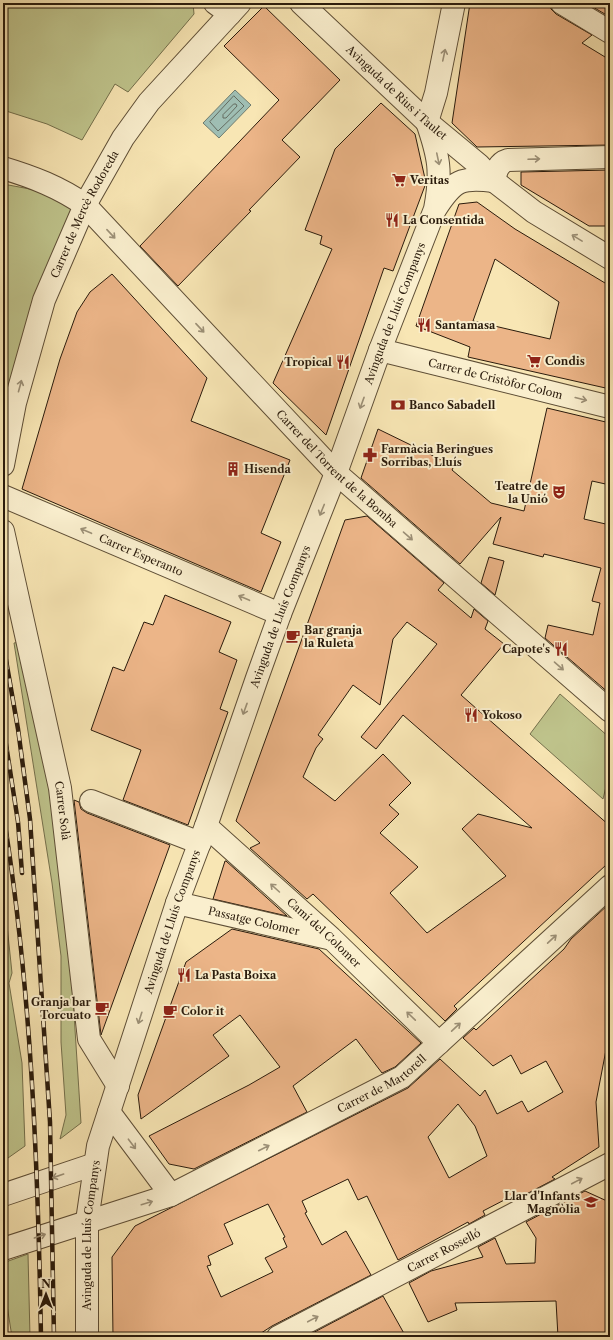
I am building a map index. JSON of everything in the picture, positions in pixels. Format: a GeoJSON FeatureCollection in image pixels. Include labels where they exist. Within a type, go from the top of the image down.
{"type":"FeatureCollection","features":[{"type":"Feature","properties":{"kind":"street","name":"Avinguda de Rius i Taulet"},"geometry":{"type":"LineString","coordinates":[[301,3],[426,122],[479,165],[494,181],[534,212],[610,258]]}},
{"type":"Feature","properties":{"kind":"street"},"geometry":{"type":"LineString","coordinates":[[426,122],[436,94],[454,3]]}},
{"type":"Feature","properties":{"kind":"street"},"geometry":{"type":"LineString","coordinates":[[562,3],[610,32]]}},
{"type":"Feature","properties":{"kind":"street","name":"Carrer de Mercè Rodoreda"},"geometry":{"type":"LineString","coordinates":[[3,465],[15,403],[44,300],[85,205],[123,138],[149,102],[231,6]]}},
{"type":"Feature","properties":{"kind":"street","name":"Avinguda de Lluís Companys"},"geometry":{"type":"LineString","coordinates":[[87,1337],[87,1221],[98,1146],[177,903],[203,834],[235,738],[280,614],[336,473],[380,350],[435,209],[439,186],[439,163],[426,122]]}},
{"type":"Feature","properties":{"kind":"street"},"geometry":{"type":"LineString","coordinates":[[479,165],[503,161],[610,156]]}},
{"type":"Feature","properties":{"kind":"street"},"geometry":{"type":"LineString","coordinates":[[435,209],[447,190],[461,181],[478,179],[494,181],[496,170],[503,161]]}},
{"type":"Feature","properties":{"kind":"street","name":"Carrer del Torrent de la Bomba"},"geometry":{"type":"LineString","coordinates":[[3,168],[32,177],[64,191],[85,205],[336,473],[496,624],[610,711]]}},
{"type":"Feature","properties":{"kind":"street","name":"Carrer de Cristòfor Colom"},"geometry":{"type":"LineString","coordinates":[[380,350],[610,406]]}},
{"type":"Feature","properties":{"kind":"street","name":"Carrer Esperanto"},"geometry":{"type":"LineString","coordinates":[[3,496],[280,614]]}},
{"type":"Feature","properties":{"kind":"street","name":"Carrer Solà"},"geometry":{"type":"LineString","coordinates":[[3,531],[60,788],[89,1039],[118,1086]]}},
{"type":"Feature","properties":{"kind":"street"},"geometry":{"type":"LineString","coordinates":[[91,801],[203,834]]}},
{"type":"Feature","properties":{"kind":"street","name":"Camí del Colomer"},"geometry":{"type":"LineString","coordinates":[[203,834],[331,938],[439,1043]]}},
{"type":"Feature","properties":{"kind":"street","name":"Carrer de Martorell"},"geometry":{"type":"LineString","coordinates":[[3,1249],[171,1195],[402,1077],[610,886]]}},
{"type":"Feature","properties":{"kind":"street","name":"Passatge Colomer"},"geometry":{"type":"LineString","coordinates":[[177,903],[331,938]]}},
{"type":"Feature","properties":{"kind":"street"},"geometry":{"type":"LineString","coordinates":[[109,1112],[171,1195]]}},
{"type":"Feature","properties":{"kind":"street"},"geometry":{"type":"LineString","coordinates":[[3,1195],[95,1164]]}},
{"type":"Feature","properties":{"kind":"street","name":"Carrer Rosselló"},"geometry":{"type":"LineString","coordinates":[[280,1337],[610,1164]]}},
{"type":"Feature","properties":{"kind":"green space"},"geometry":{"type":"Polygon","coordinates":[[[3,3],[193,3],[194,14],[128,92],[115,84],[82,140],[47,124],[3,110],[3,3]]]}},
{"type":"Feature","properties":{"kind":"green space"},"geometry":{"type":"Polygon","coordinates":[[[3,184],[30,189],[85,205],[3,465],[3,184]]]}},
{"type":"Feature","properties":{"kind":"green space"},"geometry":{"type":"Polygon","coordinates":[[[20,642],[61,849],[73,998],[81,1123],[60,1139],[66,1115],[61,1042],[61,956],[52,883],[14,643],[20,642]]]}},
{"type":"Feature","properties":{"kind":"green space"},"geometry":{"type":"Polygon","coordinates":[[[560,694],[610,738],[610,770],[603,799],[530,734],[560,694]]]}},
{"type":"Feature","properties":{"kind":"green space"},"geometry":{"type":"Polygon","coordinates":[[[3,887],[12,973],[9,983],[22,1063],[25,1146],[8,1158],[3,1157],[3,887]]]}},
{"type":"Feature","properties":{"kind":"green space"},"geometry":{"type":"Polygon","coordinates":[[[28,1254],[30,1337],[12,1337],[3,1280],[3,1263],[28,1254]]]}},
{"type":"Feature","properties":{"kind":"water"},"geometry":{"type":"Polygon","coordinates":[[[235,90],[251,105],[219,138],[203,123],[235,90]]]}},
{"type":"Feature","properties":{"kind":"building"},"geometry":{"type":"Polygon","coordinates":[[[470,3],[550,3],[551,9],[556,14],[592,35],[582,43],[610,60],[610,145],[477,147],[452,123],[470,3]]]}},
{"type":"Feature","properties":{"kind":"building"},"geometry":{"type":"Polygon","coordinates":[[[586,3],[610,3],[610,17],[586,3]]]}},
{"type":"Feature","properties":{"kind":"building"},"geometry":{"type":"Polygon","coordinates":[[[264,6],[340,80],[282,140],[300,157],[249,210],[251,211],[178,286],[140,246],[279,100],[224,46],[264,6]]]}},
{"type":"Feature","properties":{"kind":"building"},"geometry":{"type":"Polygon","coordinates":[[[381,103],[415,134],[426,183],[393,271],[384,268],[326,435],[273,383],[332,249],[320,244],[322,236],[305,230],[335,149],[381,103]]]}},
{"type":"Feature","properties":{"kind":"building"},"geometry":{"type":"Polygon","coordinates":[[[610,170],[610,226],[589,226],[521,185],[521,172],[610,170]]]}},
{"type":"Feature","properties":{"kind":"building"},"geometry":{"type":"Polygon","coordinates":[[[477,202],[515,229],[610,286],[610,389],[468,357],[470,347],[416,326],[459,204],[477,202]],[[495,259],[473,321],[550,339],[559,302],[495,259]]]}},
{"type":"Feature","properties":{"kind":"building"},"geometry":{"type":"Polygon","coordinates":[[[112,274],[207,378],[191,421],[290,460],[261,533],[281,542],[261,592],[22,489],[60,359],[77,312],[90,292],[112,274]]]}},
{"type":"Feature","properties":{"kind":"building"},"geometry":{"type":"Polygon","coordinates":[[[547,408],[610,423],[610,485],[592,481],[584,519],[610,525],[610,694],[545,638],[548,625],[593,635],[600,603],[592,601],[601,568],[544,554],[543,557],[493,544],[501,517],[460,564],[361,478],[378,429],[454,466],[452,470],[491,503],[524,511],[547,408]]]}},
{"type":"Feature","properties":{"kind":"building"},"geometry":{"type":"Polygon","coordinates":[[[367,516],[444,583],[438,590],[471,618],[474,609],[488,621],[485,629],[504,644],[461,695],[610,826],[610,842],[606,865],[454,1006],[457,1009],[445,1021],[313,894],[307,899],[250,848],[260,843],[236,821],[345,520],[367,516]],[[407,622],[393,639],[380,705],[353,685],[318,735],[323,739],[316,748],[303,777],[335,801],[383,754],[411,783],[389,805],[399,814],[380,833],[418,867],[390,893],[427,933],[506,876],[462,829],[478,814],[532,828],[403,715],[376,749],[361,737],[437,644],[407,622]]]}},
{"type":"Feature","properties":{"kind":"building"},"geometry":{"type":"Polygon","coordinates":[[[489,557],[504,561],[495,595],[481,583],[489,557]]]}},
{"type":"Feature","properties":{"kind":"building"},"geometry":{"type":"Polygon","coordinates":[[[165,595],[231,622],[219,652],[237,660],[220,709],[228,712],[188,825],[123,800],[141,750],[91,730],[113,667],[124,671],[144,622],[153,625],[165,595]]]}},
{"type":"Feature","properties":{"kind":"building"},"geometry":{"type":"Polygon","coordinates":[[[74,800],[79,802],[81,809],[87,813],[170,845],[101,1035],[74,800]]]}},
{"type":"Feature","properties":{"kind":"building"},"geometry":{"type":"Polygon","coordinates":[[[226,861],[287,916],[213,899],[226,861]]]}},
{"type":"Feature","properties":{"kind":"building"},"geometry":{"type":"Polygon","coordinates":[[[610,903],[610,1029],[596,1102],[599,1147],[552,1177],[555,1179],[513,1201],[510,1197],[483,1211],[485,1215],[469,1224],[468,1222],[398,1260],[367,1196],[358,1200],[348,1179],[302,1201],[307,1212],[305,1213],[322,1245],[346,1231],[371,1275],[272,1326],[255,1337],[113,1337],[112,1257],[135,1226],[408,1088],[440,1059],[480,1096],[485,1090],[497,1114],[522,1101],[528,1112],[563,1092],[546,1061],[521,1074],[511,1055],[493,1066],[463,1038],[474,1028],[476,1030],[564,949],[571,939],[610,903]],[[458,1104],[428,1137],[449,1178],[487,1156],[475,1126],[458,1104]],[[268,1204],[224,1224],[233,1244],[208,1256],[211,1265],[207,1266],[221,1297],[273,1272],[265,1258],[287,1247],[283,1238],[285,1237],[268,1204]]]}},
{"type":"Feature","properties":{"kind":"building"},"geometry":{"type":"Polygon","coordinates":[[[232,929],[319,949],[421,1043],[395,1067],[382,1073],[356,1039],[293,1086],[307,1112],[194,1169],[169,1164],[149,1136],[249,1085],[280,1067],[240,1015],[213,1035],[229,1056],[141,1119],[138,1095],[186,962],[232,929]]]}},
{"type":"Feature","properties":{"kind":"building"},"geometry":{"type":"Polygon","coordinates":[[[585,1191],[607,1201],[610,1241],[609,1335],[603,1334],[602,1337],[558,1337],[556,1301],[455,1303],[457,1310],[428,1322],[409,1283],[431,1271],[483,1257],[478,1247],[495,1238],[506,1264],[535,1263],[536,1238],[526,1222],[585,1191]]]}},
{"type":"Feature","properties":{"kind":"building"},"geometry":{"type":"Polygon","coordinates":[[[383,1296],[406,1337],[305,1337],[383,1296]]]}},
{"type":"Feature","properties":{"kind":"railway"},"geometry":{"type":"LineString","coordinates":[[3,643],[18,729],[30,819],[50,1122],[54,1337]]}},
{"type":"Feature","properties":{"kind":"railway"},"geometry":{"type":"LineString","coordinates":[[3,725],[18,822],[22,873]]}},
{"type":"Feature","properties":{"kind":"railway"},"geometry":{"type":"LineString","coordinates":[[3,812],[13,877],[27,1008],[38,1205],[41,1337]]}},
{"type":"Feature","properties":{"kind":"place","name":"Veritas"},"geometry":{"type":"Point","coordinates":[399,180]}},
{"type":"Feature","properties":{"kind":"place","name":"La Consentida"},"geometry":{"type":"Point","coordinates":[392,220]}},
{"type":"Feature","properties":{"kind":"place","name":"Santamasa"},"geometry":{"type":"Point","coordinates":[424,325]}},
{"type":"Feature","properties":{"kind":"place","name":"Condis"},"geometry":{"type":"Point","coordinates":[534,361]}},
{"type":"Feature","properties":{"kind":"place","name":"Tropical"},"geometry":{"type":"Point","coordinates":[343,362]}},
{"type":"Feature","properties":{"kind":"place","name":"Banco Sabadell"},"geometry":{"type":"Point","coordinates":[398,405]}},
{"type":"Feature","properties":{"kind":"place","name":"Farmàcia Beringues Sorribas, Lluís"},"geometry":{"type":"Point","coordinates":[370,455]}},
{"type":"Feature","properties":{"kind":"place","name":"Hisenda"},"geometry":{"type":"Point","coordinates":[233,469]}},
{"type":"Feature","properties":{"kind":"place","name":"Teatre de la Unió"},"geometry":{"type":"Point","coordinates":[559,492]}},
{"type":"Feature","properties":{"kind":"place","name":"Bar granja la Ruleta"},"geometry":{"type":"Point","coordinates":[293,636]}},
{"type":"Feature","properties":{"kind":"place","name":"Capote's"},"geometry":{"type":"Point","coordinates":[561,649]}},
{"type":"Feature","properties":{"kind":"place","name":"Yokoso"},"geometry":{"type":"Point","coordinates":[471,715]}},
{"type":"Feature","properties":{"kind":"place","name":"La Pasta Boixa"},"geometry":{"type":"Point","coordinates":[184,975]}},
{"type":"Feature","properties":{"kind":"place","name":"Granja bar Torcuato"},"geometry":{"type":"Point","coordinates":[102,1008]}},
{"type":"Feature","properties":{"kind":"place","name":"Color it"},"geometry":{"type":"Point","coordinates":[170,1011]}},
{"type":"Feature","properties":{"kind":"place","name":"Llar d'Infants Magnòlia"},"geometry":{"type":"Point","coordinates":[591,1202]}}]}
